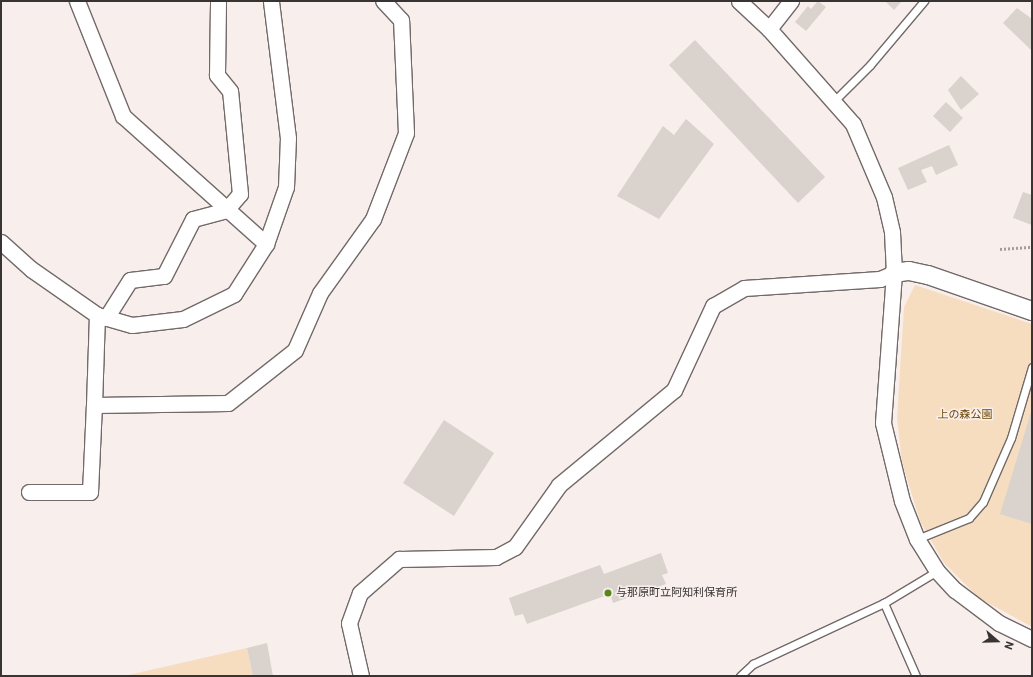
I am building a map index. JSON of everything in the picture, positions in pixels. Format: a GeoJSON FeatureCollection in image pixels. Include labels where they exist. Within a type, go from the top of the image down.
{"type":"FeatureCollection","features":[{"type":"Feature","properties":{"kind":"street"},"geometry":{"type":"LineString","coordinates":[[77,1],[123,116],[226,210],[266,244]]}},
{"type":"Feature","properties":{"kind":"street"},"geometry":{"type":"LineString","coordinates":[[29,492],[90,492],[94,406],[102,316],[130,280],[164,276],[193,219],[226,210],[240,194],[230,91],[217,75],[218,1]]}},
{"type":"Feature","properties":{"kind":"street"},"geometry":{"type":"LineString","coordinates":[[1,242],[31,269],[102,316],[132,325],[183,319],[234,294],[266,244],[286,187],[288,138],[271,1]]}},
{"type":"Feature","properties":{"kind":"street"},"geometry":{"type":"LineString","coordinates":[[94,406],[228,403],[295,350],[320,293],[374,219],[406,133],[401,20],[383,1]]}},
{"type":"Feature","properties":{"kind":"street"},"geometry":{"type":"LineString","coordinates":[[739,1],[769,29],[853,124],[868,154],[884,197],[892,232],[894,273],[883,423],[902,501],[917,539],[937,571],[974,606],[1032,639]]}},
{"type":"Feature","properties":{"kind":"street"},"geometry":{"type":"LineString","coordinates":[[769,29],[791,1]]}},
{"type":"Feature","properties":{"kind":"street"},"geometry":{"type":"LineString","coordinates":[[361,676],[349,623],[360,593],[399,559],[496,557],[514,547],[559,485],[674,390],[713,306],[744,288],[880,279],[894,273],[909,271],[928,275],[1032,311]]}},
{"type":"Feature","properties":{"kind":"lane"},"geometry":{"type":"LineString","coordinates":[[834,101],[870,65],[924,1]]}},
{"type":"Feature","properties":{"kind":"lane"},"geometry":{"type":"LineString","coordinates":[[917,539],[969,518],[982,502],[1011,438],[1032,368]]}},
{"type":"Feature","properties":{"kind":"lane"},"geometry":{"type":"LineString","coordinates":[[740,676],[753,664],[884,603],[937,571]]}},
{"type":"Feature","properties":{"kind":"lane"},"geometry":{"type":"LineString","coordinates":[[884,603],[916,676]]}},
{"type":"Feature","properties":{"kind":"path"},"geometry":{"type":"LineString","coordinates":[[1000,249],[1032,247]]}},
{"type":"Feature","properties":{"kind":"green space","name":"上の森公園"},"geometry":{"type":"Polygon","coordinates":[[[915,285],[1032,324],[1032,627],[979,598],[944,563],[920,521],[902,462],[897,418],[904,307],[915,285]]]}},
{"type":"Feature","properties":{"kind":"green space"},"geometry":{"type":"Polygon","coordinates":[[[247,648],[253,676],[124,676],[247,648]]]}},
{"type":"Feature","properties":{"kind":"building"},"geometry":{"type":"Polygon","coordinates":[[[818,1],[826,7],[806,31],[795,22],[808,6],[811,9],[818,1]]]}},
{"type":"Feature","properties":{"kind":"building"},"geometry":{"type":"Polygon","coordinates":[[[885,1],[902,1],[894,10],[885,1]]]}},
{"type":"Feature","properties":{"kind":"building"},"geometry":{"type":"Polygon","coordinates":[[[1017,8],[1032,19],[1031,50],[1003,23],[1017,8]]]}},
{"type":"Feature","properties":{"kind":"building"},"geometry":{"type":"Polygon","coordinates":[[[695,40],[825,177],[798,203],[669,65],[695,40]]]}},
{"type":"Feature","properties":{"kind":"building"},"geometry":{"type":"Polygon","coordinates":[[[961,76],[979,94],[961,110],[948,90],[961,76]]]}},
{"type":"Feature","properties":{"kind":"building"},"geometry":{"type":"Polygon","coordinates":[[[946,102],[963,118],[950,132],[933,116],[946,102]]]}},
{"type":"Feature","properties":{"kind":"building"},"geometry":{"type":"Polygon","coordinates":[[[686,119],[714,144],[659,219],[617,196],[663,126],[674,135],[686,119]]]}},
{"type":"Feature","properties":{"kind":"building"},"geometry":{"type":"Polygon","coordinates":[[[949,145],[958,165],[936,175],[932,166],[921,170],[927,182],[908,190],[898,168],[949,145]]]}},
{"type":"Feature","properties":{"kind":"building"},"geometry":{"type":"Polygon","coordinates":[[[1023,192],[1032,195],[1032,225],[1013,218],[1023,192]]]}},
{"type":"Feature","properties":{"kind":"building"},"geometry":{"type":"Polygon","coordinates":[[[1032,409],[1032,524],[1000,514],[1032,409]]]}},
{"type":"Feature","properties":{"kind":"building"},"geometry":{"type":"Polygon","coordinates":[[[444,420],[494,453],[454,516],[403,483],[444,420]]]}},
{"type":"Feature","properties":{"kind":"building"},"geometry":{"type":"Polygon","coordinates":[[[661,553],[668,573],[662,575],[666,584],[613,603],[610,594],[527,624],[523,614],[515,616],[509,598],[600,565],[604,574],[661,553]]]}},
{"type":"Feature","properties":{"kind":"building"},"geometry":{"type":"Polygon","coordinates":[[[267,643],[273,676],[253,676],[247,648],[267,643]]]}},
{"type":"Feature","properties":{"kind":"place","name":"与那原町立阿知利保育所"},"geometry":{"type":"Point","coordinates":[608,593]}}]}
